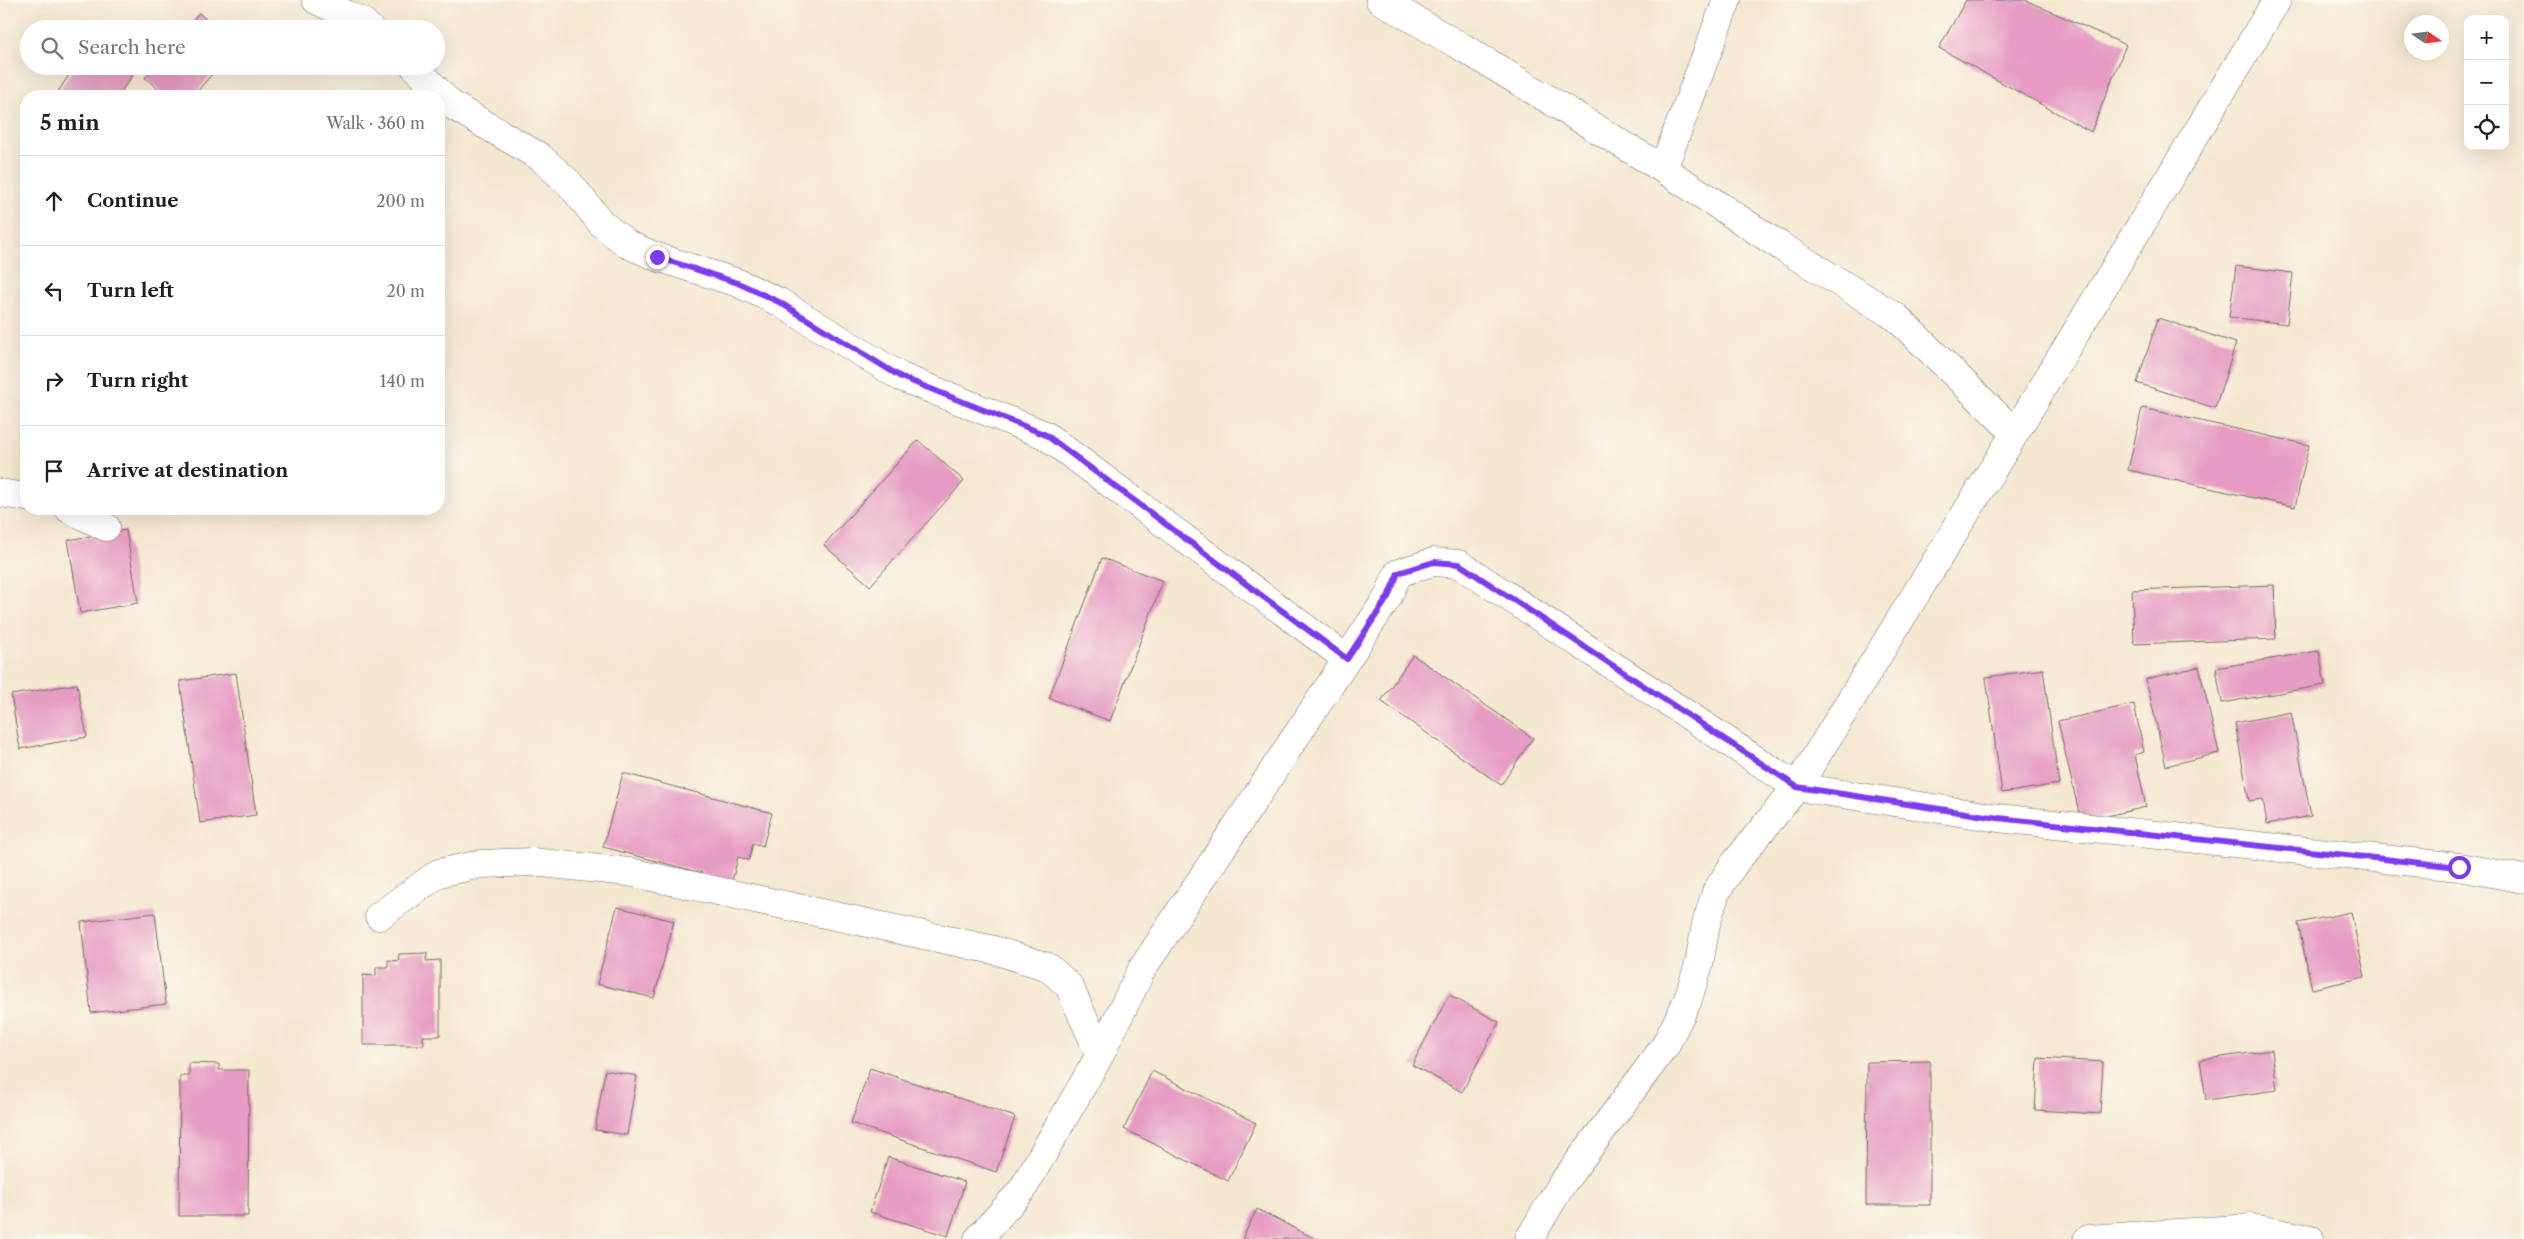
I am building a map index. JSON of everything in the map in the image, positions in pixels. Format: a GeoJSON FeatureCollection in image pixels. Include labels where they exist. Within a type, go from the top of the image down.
{"type":"FeatureCollection","features":[{"type":"Feature","properties":{"kind":"street"},"geometry":{"type":"LineString","coordinates":[[316,0],[359,20]]}},
{"type":"Feature","properties":{"kind":"street"},"geometry":{"type":"LineString","coordinates":[[1380,0],[1462,47],[1663,169],[1782,247],[1896,317],[2015,433]]}},
{"type":"Feature","properties":{"kind":"street"},"geometry":{"type":"LineString","coordinates":[[1663,169],[1727,0]]}},
{"type":"Feature","properties":{"kind":"street"},"geometry":{"type":"LineString","coordinates":[[1529,1239],[1562,1184],[1665,1046],[1687,1002],[1699,964],[1706,924],[1716,892],[1734,864],[1797,787],[2015,433],[2277,0]]}},
{"type":"Feature","properties":{"kind":"street"},"geometry":{"type":"LineString","coordinates":[[423,75],[437,90]]}},
{"type":"Feature","properties":{"kind":"street"},"geometry":{"type":"LineString","coordinates":[[445,99],[450,104],[540,156],[569,183],[602,224],[627,244],[657,257],[738,283],[779,302],[901,377],[1046,435],[1347,659]]}},
{"type":"Feature","properties":{"kind":"street"},"geometry":{"type":"LineString","coordinates":[[0,492],[20,496]]}},
{"type":"Feature","properties":{"kind":"street"},"geometry":{"type":"LineString","coordinates":[[81,515],[106,527]]}},
{"type":"Feature","properties":{"kind":"street"},"geometry":{"type":"LineString","coordinates":[[978,1239],[1022,1190],[1100,1055],[1142,969],[1388,597],[1398,573],[1434,562],[1459,564],[1797,787],[1998,818],[2459,867],[2524,879]]}},
{"type":"Feature","properties":{"kind":"street"},"geometry":{"type":"LineString","coordinates":[[379,916],[439,874],[481,864],[532,862],[629,872],[994,950],[1048,967],[1069,986],[1100,1055]]}},
{"type":"Feature","properties":{"kind":"street"},"geometry":{"type":"LineString","coordinates":[[2088,1239],[2252,1228],[2310,1239]]}},
{"type":"Feature","properties":{"kind":"building"},"geometry":{"type":"Polygon","coordinates":[[[1966,0],[2025,0],[2126,45],[2091,132],[1939,48],[1966,0]]]}},
{"type":"Feature","properties":{"kind":"building"},"geometry":{"type":"Polygon","coordinates":[[[199,13],[207,20],[193,20],[199,13]]]}},
{"type":"Feature","properties":{"kind":"building"},"geometry":{"type":"Polygon","coordinates":[[[69,75],[133,75],[122,90],[59,90],[69,75]]]}},
{"type":"Feature","properties":{"kind":"building"},"geometry":{"type":"Polygon","coordinates":[[[147,75],[211,75],[198,90],[159,90],[145,78],[147,75]]]}},
{"type":"Feature","properties":{"kind":"building"},"geometry":{"type":"Polygon","coordinates":[[[2236,266],[2293,273],[2287,324],[2229,317],[2236,266]]]}},
{"type":"Feature","properties":{"kind":"building"},"geometry":{"type":"Polygon","coordinates":[[[2158,318],[2236,343],[2215,408],[2137,383],[2158,318]]]}},
{"type":"Feature","properties":{"kind":"building"},"geometry":{"type":"Polygon","coordinates":[[[2142,408],[2309,445],[2295,507],[2128,470],[2142,408]]]}},
{"type":"Feature","properties":{"kind":"building"},"geometry":{"type":"Polygon","coordinates":[[[918,440],[964,481],[870,586],[824,545],[918,440]]]}},
{"type":"Feature","properties":{"kind":"building"},"geometry":{"type":"Polygon","coordinates":[[[126,530],[138,603],[80,613],[68,540],[126,530]]]}},
{"type":"Feature","properties":{"kind":"building"},"geometry":{"type":"Polygon","coordinates":[[[1102,558],[1163,581],[1110,721],[1049,698],[1102,558]]]}},
{"type":"Feature","properties":{"kind":"building"},"geometry":{"type":"Polygon","coordinates":[[[2274,585],[2276,639],[2134,644],[2132,590],[2274,585]]]}},
{"type":"Feature","properties":{"kind":"building"},"geometry":{"type":"Polygon","coordinates":[[[2319,651],[2325,685],[2222,703],[2216,668],[2319,651]]]}},
{"type":"Feature","properties":{"kind":"building"},"geometry":{"type":"Polygon","coordinates":[[[1413,655],[1533,738],[1501,785],[1381,701],[1413,655]]]}},
{"type":"Feature","properties":{"kind":"building"},"geometry":{"type":"Polygon","coordinates":[[[2199,667],[2219,753],[2166,766],[2146,679],[2199,667]]]}},
{"type":"Feature","properties":{"kind":"building"},"geometry":{"type":"Polygon","coordinates":[[[2043,669],[2059,784],[2002,793],[1986,677],[2043,669]]]}},
{"type":"Feature","properties":{"kind":"building"},"geometry":{"type":"Polygon","coordinates":[[[236,673],[256,815],[200,823],[180,681],[236,673]]]}},
{"type":"Feature","properties":{"kind":"building"},"geometry":{"type":"Polygon","coordinates":[[[77,684],[87,737],[20,749],[11,695],[77,684]]]}},
{"type":"Feature","properties":{"kind":"building"},"geometry":{"type":"Polygon","coordinates":[[[2134,704],[2144,752],[2135,755],[2146,807],[2081,822],[2058,721],[2134,704]]]}},
{"type":"Feature","properties":{"kind":"building"},"geometry":{"type":"Polygon","coordinates":[[[2291,712],[2311,816],[2267,824],[2263,799],[2249,801],[2235,723],[2291,712]]]}},
{"type":"Feature","properties":{"kind":"building"},"geometry":{"type":"Polygon","coordinates":[[[623,773],[772,813],[763,846],[753,843],[749,860],[738,857],[732,881],[603,847],[623,773]]]}},
{"type":"Feature","properties":{"kind":"building"},"geometry":{"type":"Polygon","coordinates":[[[617,907],[674,921],[654,998],[597,984],[617,907]]]}},
{"type":"Feature","properties":{"kind":"building"},"geometry":{"type":"Polygon","coordinates":[[[2351,912],[2365,977],[2312,989],[2298,923],[2351,912]]]}},
{"type":"Feature","properties":{"kind":"building"},"geometry":{"type":"Polygon","coordinates":[[[155,913],[166,1004],[91,1013],[81,922],[155,913]]]}},
{"type":"Feature","properties":{"kind":"building"},"geometry":{"type":"Polygon","coordinates":[[[427,953],[426,961],[440,960],[440,1036],[423,1036],[424,1045],[363,1045],[363,975],[376,976],[376,967],[388,967],[388,960],[398,961],[399,954],[427,953]]]}},
{"type":"Feature","properties":{"kind":"building"},"geometry":{"type":"Polygon","coordinates":[[[1449,995],[1499,1022],[1462,1092],[1412,1065],[1449,995]]]}},
{"type":"Feature","properties":{"kind":"building"},"geometry":{"type":"Polygon","coordinates":[[[2272,1050],[2277,1090],[2206,1100],[2200,1060],[2272,1050]]]}},
{"type":"Feature","properties":{"kind":"building"},"geometry":{"type":"Polygon","coordinates":[[[2038,1058],[2103,1062],[2100,1114],[2035,1110],[2038,1058]]]}},
{"type":"Feature","properties":{"kind":"building"},"geometry":{"type":"Polygon","coordinates":[[[1930,1061],[1930,1205],[1866,1205],[1867,1062],[1930,1061]]]}},
{"type":"Feature","properties":{"kind":"building"},"geometry":{"type":"Polygon","coordinates":[[[189,1063],[219,1064],[219,1070],[249,1070],[248,1216],[179,1216],[180,1076],[189,1076],[189,1063]]]}},
{"type":"Feature","properties":{"kind":"building"},"geometry":{"type":"Polygon","coordinates":[[[870,1068],[1015,1117],[996,1172],[851,1123],[870,1068]]]}},
{"type":"Feature","properties":{"kind":"building"},"geometry":{"type":"Polygon","coordinates":[[[605,1070],[637,1076],[627,1135],[595,1130],[605,1070]]]}},
{"type":"Feature","properties":{"kind":"building"},"geometry":{"type":"Polygon","coordinates":[[[1152,1071],[1256,1123],[1228,1181],[1124,1129],[1152,1071]]]}},
{"type":"Feature","properties":{"kind":"building"},"geometry":{"type":"Polygon","coordinates":[[[888,1157],[965,1182],[948,1236],[870,1212],[888,1157]]]}},
{"type":"Feature","properties":{"kind":"building"},"geometry":{"type":"Polygon","coordinates":[[[1257,1209],[1315,1239],[1242,1239],[1257,1209]]]}},
{"type":"Feature","properties":{"kind":"route"},"geometry":{"type":"LineString","coordinates":[[657,257],[738,283],[779,302],[901,377],[1046,435],[1347,659],[1388,597],[1398,573],[1434,562],[1459,564],[1489,586],[1797,787],[1998,818],[2459,867]]}}]}
